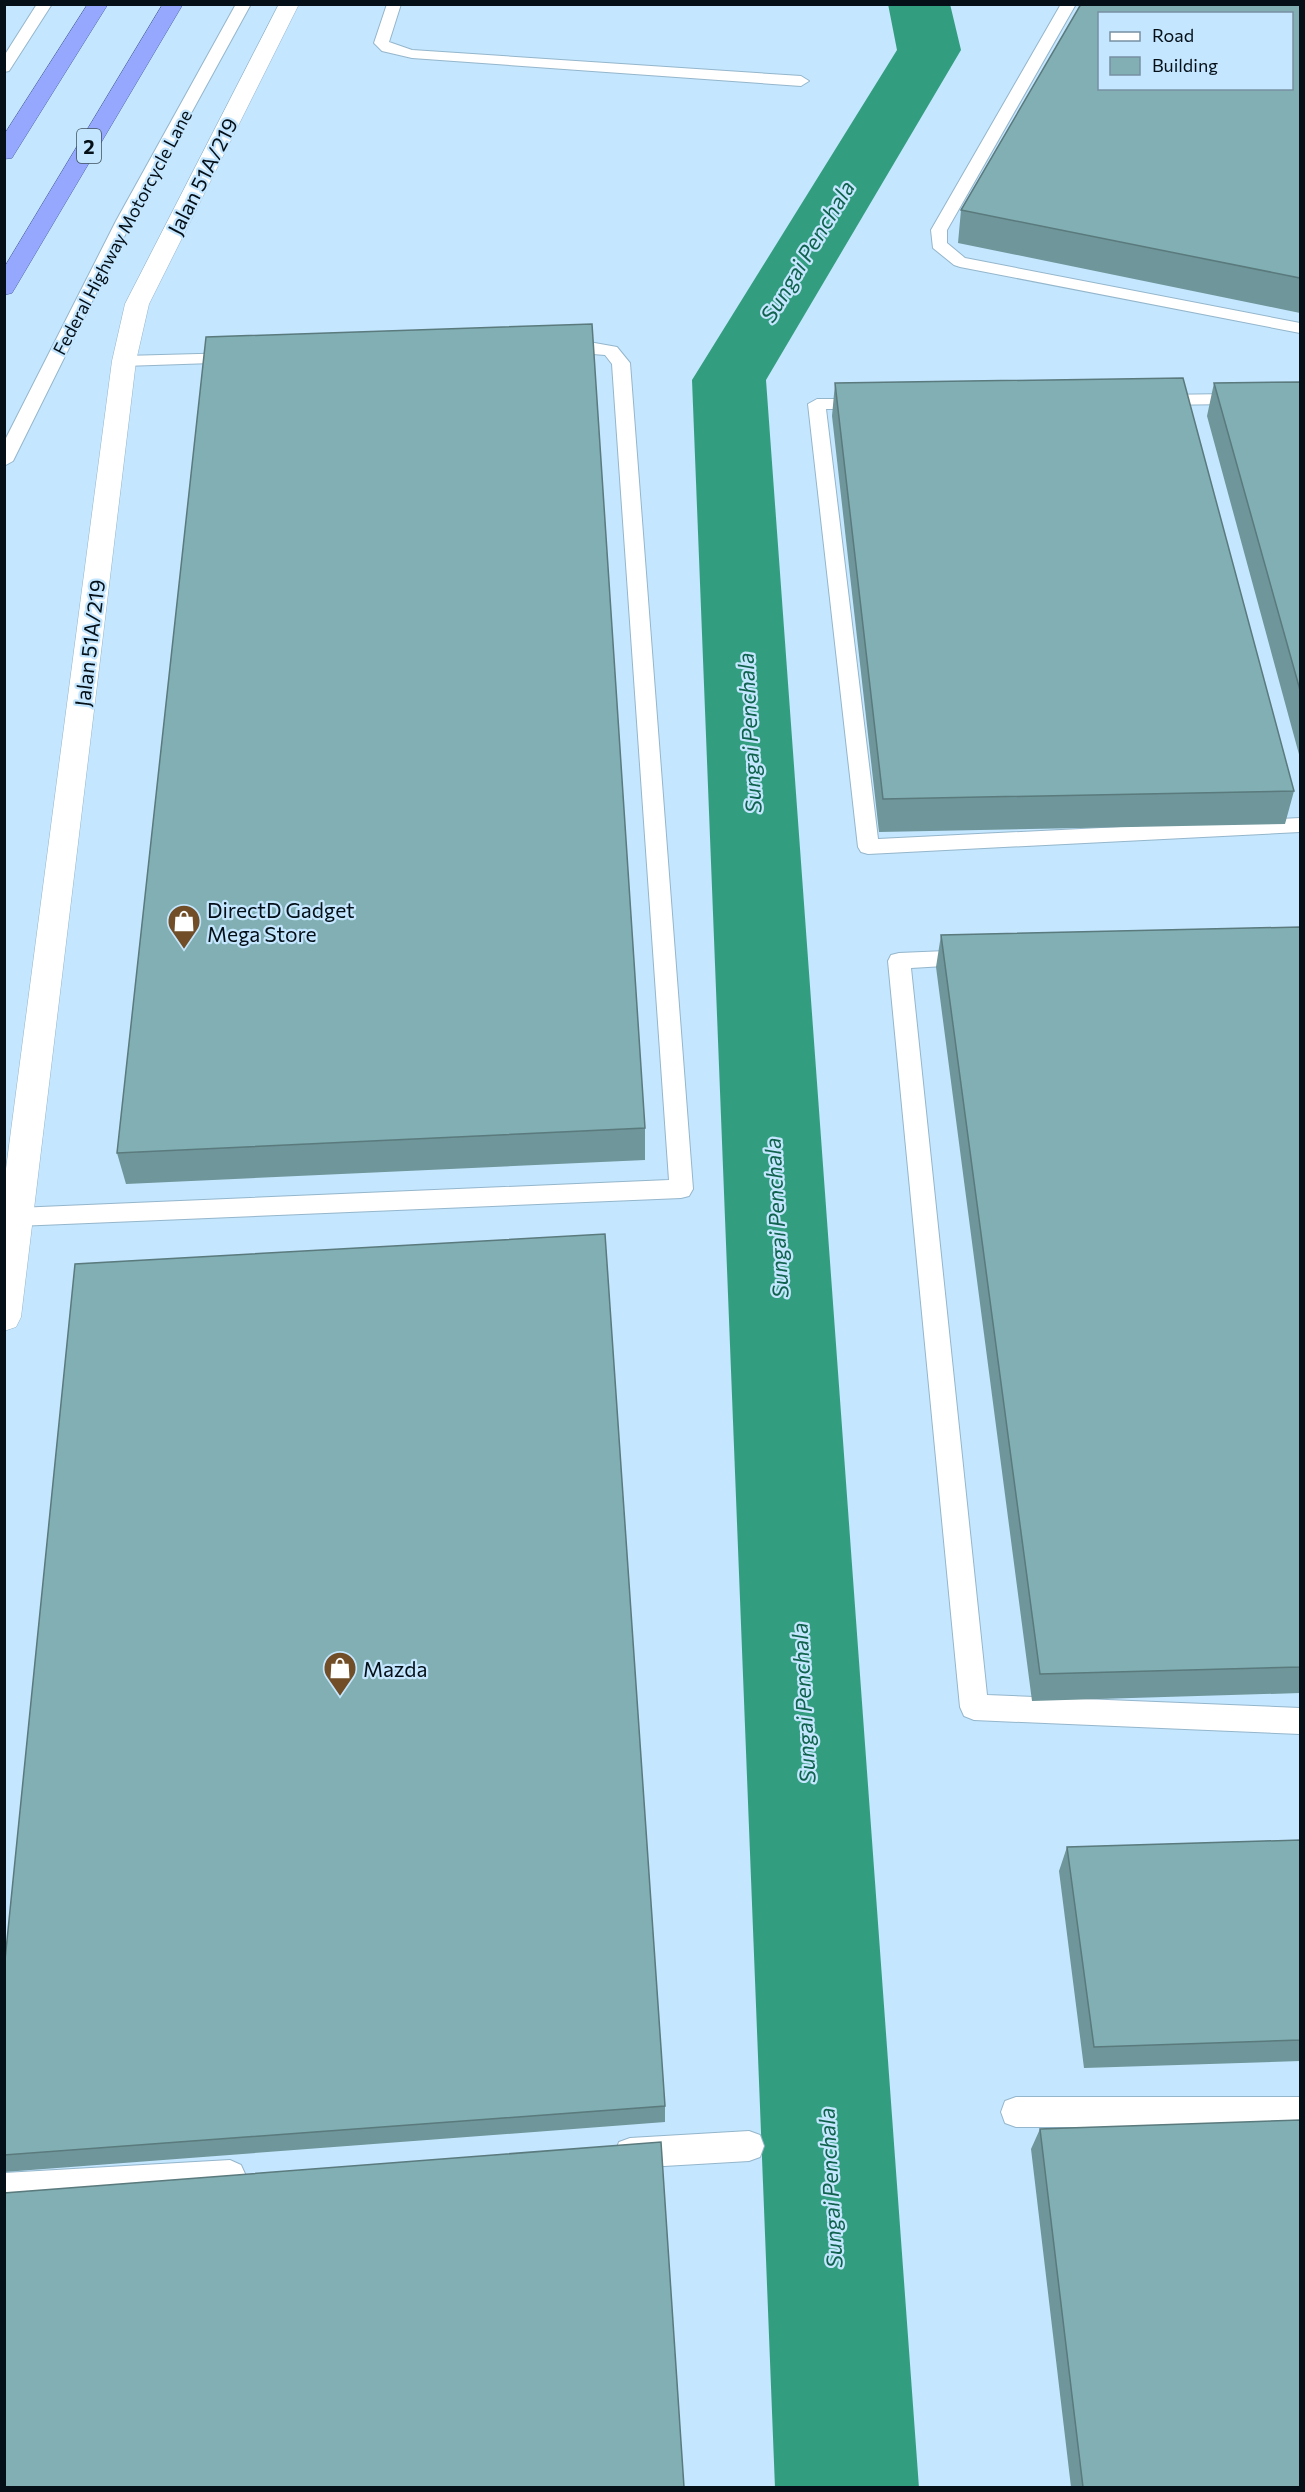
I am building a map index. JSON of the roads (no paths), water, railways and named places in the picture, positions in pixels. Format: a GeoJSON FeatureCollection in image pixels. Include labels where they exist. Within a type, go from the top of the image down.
{"type":"FeatureCollection","features":[{"type":"Feature","properties":{"kind":"highway"},"geometry":{"type":"LineString","coordinates":[[4,153],[98,4]]}},
{"type":"Feature","properties":{"kind":"highway","name":"2"},"geometry":{"type":"LineString","coordinates":[[4,288],[173,4]]}},
{"type":"Feature","properties":{"kind":"street","name":"Jalan 51A/219"},"geometry":{"type":"LineString","coordinates":[[4,1317],[124,362],[137,304],[289,4]]}},
{"type":"Feature","properties":{"kind":"lane"},"geometry":{"type":"LineString","coordinates":[[4,68],[45,4]]}},
{"type":"Feature","properties":{"kind":"lane","name":"Federal Highway Motorcycle Lane"},"geometry":{"type":"LineString","coordinates":[[4,461],[124,221],[244,4]]}},
{"type":"Feature","properties":{"kind":"lane"},"geometry":{"type":"LineString","coordinates":[[394,4],[381,43],[387,48],[412,54],[801,81]]}},
{"type":"Feature","properties":{"kind":"lane"},"geometry":{"type":"LineString","coordinates":[[1070,4],[939,230],[939,245],[960,261],[1300,328]]}},
{"type":"Feature","properties":{"kind":"lane"},"geometry":{"type":"LineString","coordinates":[[17,1217],[681,1189],[621,363],[611,351],[590,347],[542,348]]}},
{"type":"Feature","properties":{"kind":"lane"},"geometry":{"type":"LineString","coordinates":[[124,362],[255,357]]}},
{"type":"Feature","properties":{"kind":"lane"},"geometry":{"type":"LineString","coordinates":[[1136,400],[1300,398]]}},
{"type":"Feature","properties":{"kind":"lane"},"geometry":{"type":"LineString","coordinates":[[888,403],[817,404],[868,847],[1300,825]]}},
{"type":"Feature","properties":{"kind":"lane"},"geometry":{"type":"LineString","coordinates":[[994,957],[899,961],[974,1707],[1300,1721]]}},
{"type":"Feature","properties":{"kind":"lane"},"geometry":{"type":"LineString","coordinates":[[1016,2112],[1300,2112]]}},
{"type":"Feature","properties":{"kind":"lane"},"geometry":{"type":"LineString","coordinates":[[607,2154],[749,2146]]}},
{"type":"Feature","properties":{"kind":"lane"},"geometry":{"type":"LineString","coordinates":[[4,2189],[253,2175]]}},
{"type":"Feature","properties":{"kind":"waterway","name":"Sungai Penchala"},"geometry":{"type":"LineString","coordinates":[[847,2488],[729,380],[929,50],[919,4]]}},
{"type":"Feature","properties":{"kind":"place","name":"DirectD Gadget Mega Store"},"geometry":{"type":"Point","coordinates":[184,950]}},
{"type":"Feature","properties":{"kind":"place","name":"Mazda"},"geometry":{"type":"Point","coordinates":[340,1697]}}]}
